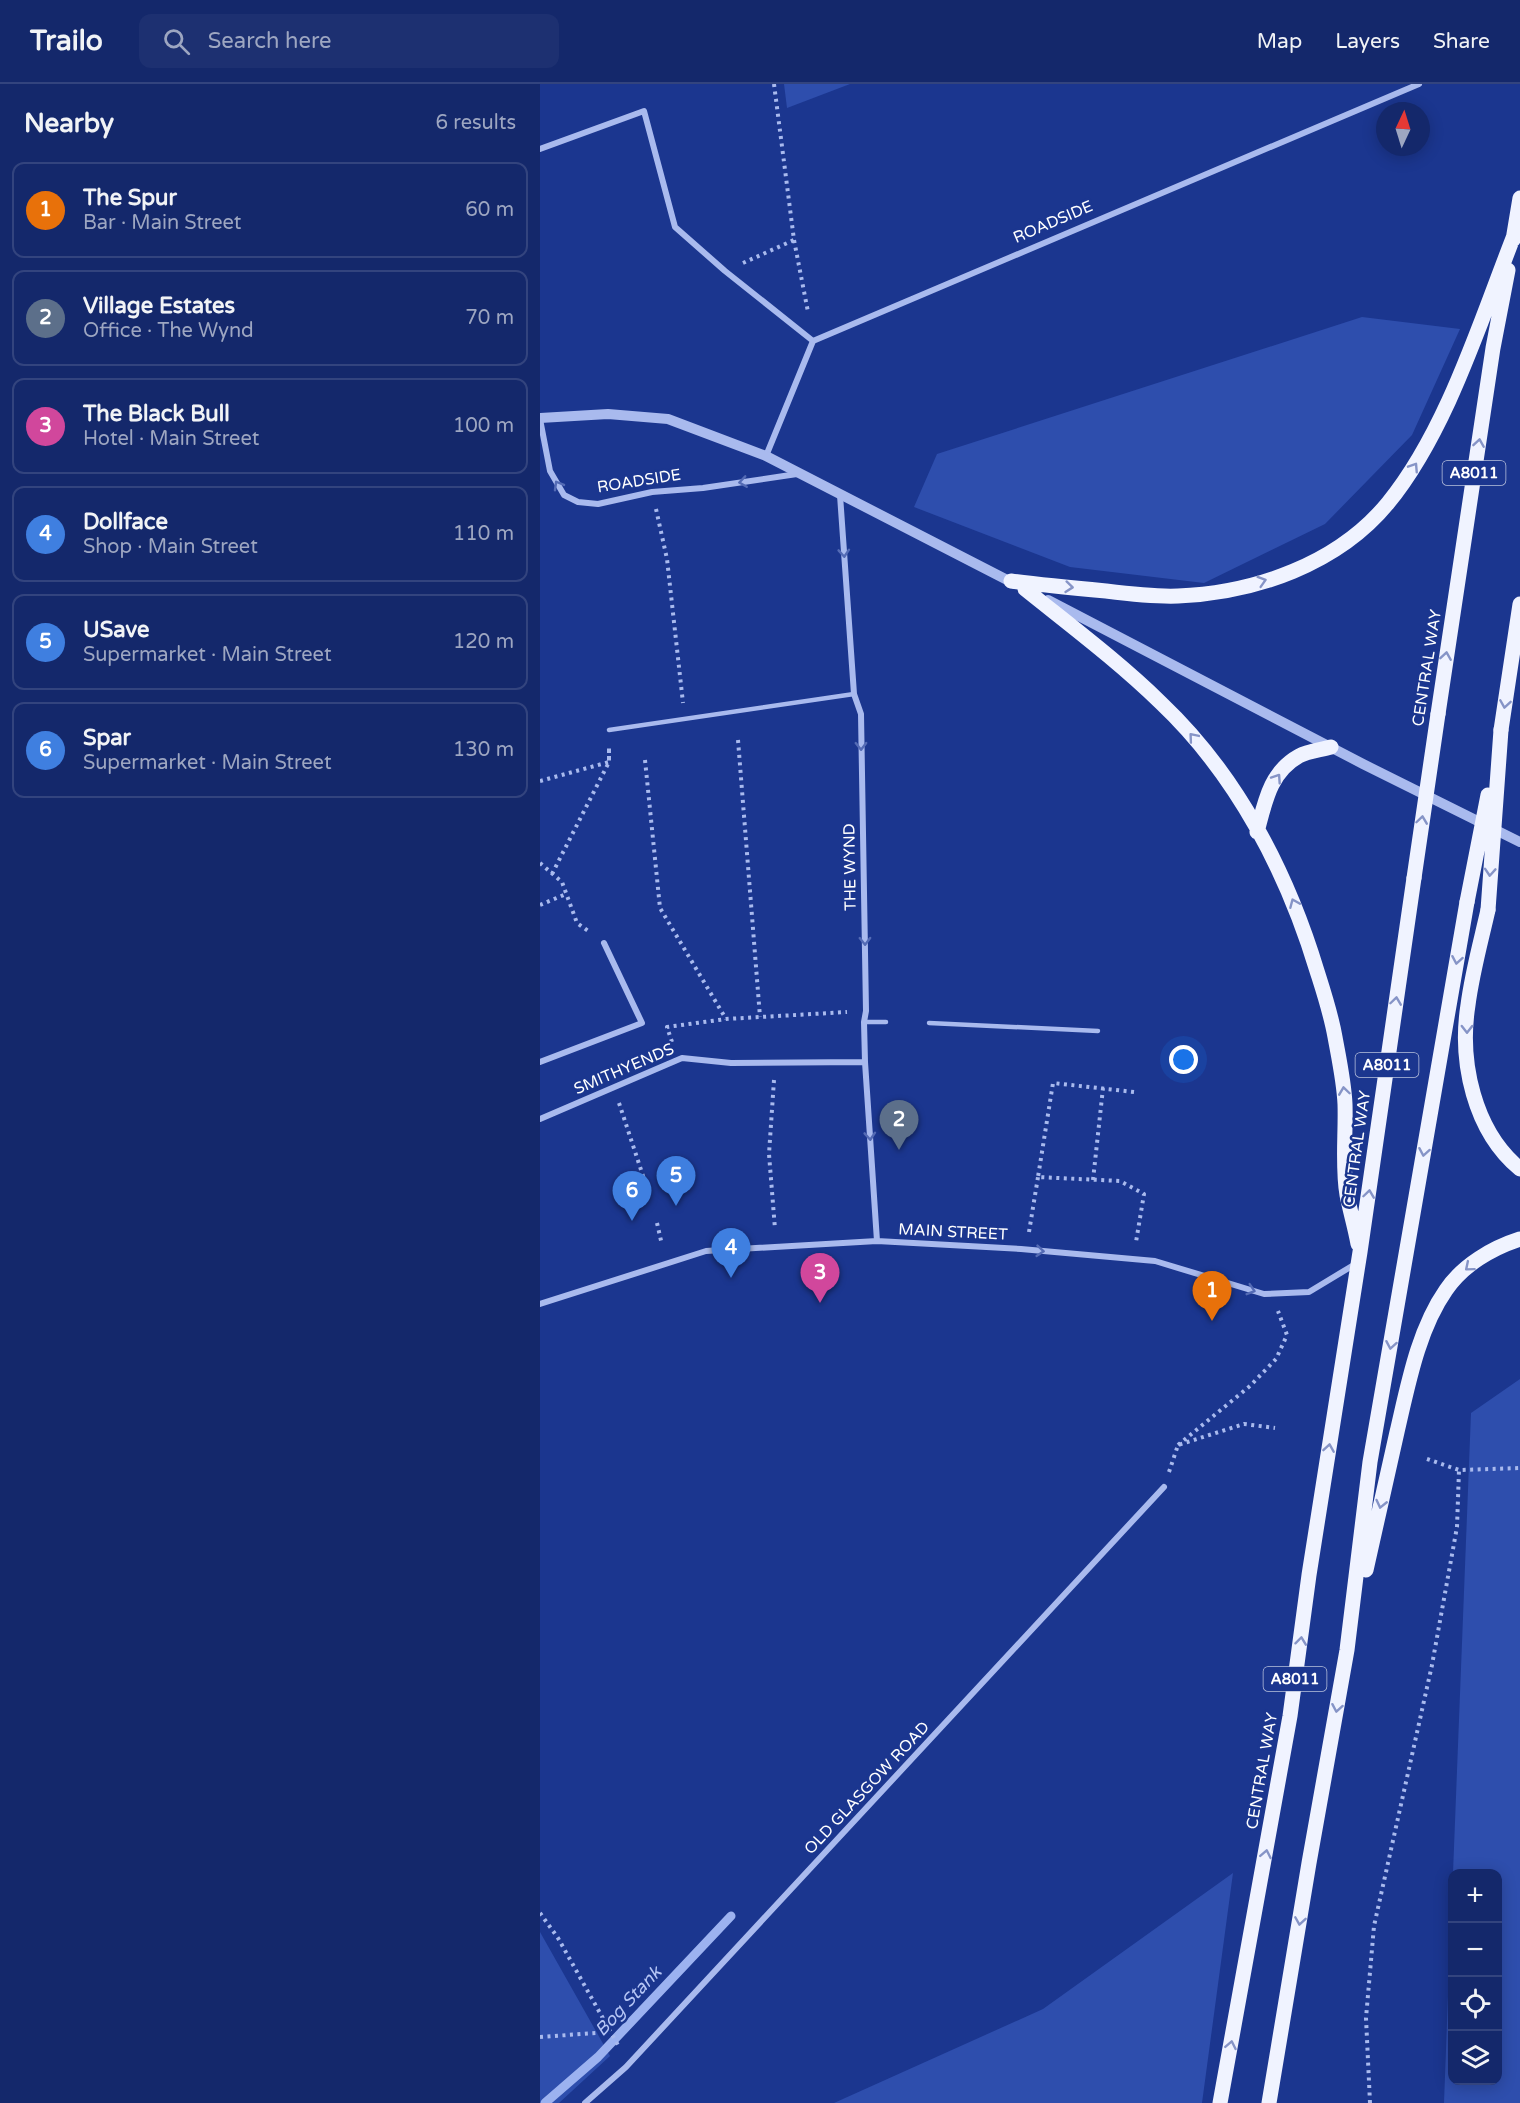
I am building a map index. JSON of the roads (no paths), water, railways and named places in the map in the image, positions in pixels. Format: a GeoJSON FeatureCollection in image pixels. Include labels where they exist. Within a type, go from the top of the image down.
{"type":"FeatureCollection","features":[{"type":"Feature","properties":{"kind":"main road","name":"CENTRAL WAY"},"geometry":{"type":"LineString","coordinates":[[1220,2103],[1280,1774],[1360,1257],[1493,348],[1520,198]]}},
{"type":"Feature","properties":{"kind":"main road"},"geometry":{"type":"LineString","coordinates":[[1011,581],[1150,596],[1179,596],[1253,584],[1297,569],[1333,551],[1352,538],[1387,504],[1417,463],[1452,393],[1515,233]]}},
{"type":"Feature","properties":{"kind":"main road"},"geometry":{"type":"LineString","coordinates":[[1025,589],[1106,654],[1168,709],[1214,761],[1279,869],[1298,912],[1330,1014],[1345,1101],[1347,1193],[1360,1257]]}},
{"type":"Feature","properties":{"kind":"main road","name":"A8011"},"geometry":{"type":"LineString","coordinates":[[1269,2103],[1347,1650],[1370,1462],[1467,903],[1501,730],[1520,604]]}},
{"type":"Feature","properties":{"kind":"main road"},"geometry":{"type":"LineString","coordinates":[[1501,730],[1488,910],[1468,1005],[1466,1027],[1469,1070],[1476,1102],[1489,1134],[1504,1155],[1520,1169]]}},
{"type":"Feature","properties":{"kind":"main road"},"geometry":{"type":"LineString","coordinates":[[1257,832],[1275,775],[1300,756],[1331,747]]}},
{"type":"Feature","properties":{"kind":"main road"},"geometry":{"type":"LineString","coordinates":[[1347,1650],[1412,1368],[1432,1316],[1447,1289],[1468,1266],[1507,1243],[1520,1239]]}},
{"type":"Feature","properties":{"kind":"street","name":"ROADSIDE"},"geometry":{"type":"LineString","coordinates":[[813,341],[1419,84]]}},
{"type":"Feature","properties":{"kind":"street"},"geometry":{"type":"LineString","coordinates":[[540,149],[644,111],[675,227],[725,271],[813,341],[766,456]]}},
{"type":"Feature","properties":{"kind":"street","name":"ROADSIDE"},"geometry":{"type":"LineString","coordinates":[[801,474],[704,488],[652,492],[598,504],[578,502],[564,495],[550,471],[540,418],[608,414],[668,419],[766,456],[1520,842]]}},
{"type":"Feature","properties":{"kind":"street","name":"THE WYND"},"geometry":{"type":"LineString","coordinates":[[840,494],[854,694],[861,714],[865,1062],[877,1241]]}},
{"type":"Feature","properties":{"kind":"street"},"geometry":{"type":"LineString","coordinates":[[540,1062],[642,1023],[604,943]]}},
{"type":"Feature","properties":{"kind":"street","name":"SMITHYENDS"},"geometry":{"type":"LineString","coordinates":[[540,1119],[682,1058],[731,1064],[865,1062]]}},
{"type":"Feature","properties":{"kind":"street","name":"MAIN STREET"},"geometry":{"type":"LineString","coordinates":[[540,1304],[706,1251],[877,1241],[1021,1249],[1155,1261],[1264,1294],[1309,1292],[1360,1257]]}},
{"type":"Feature","properties":{"kind":"street","name":"OLD GLASGOW ROAD"},"geometry":{"type":"LineString","coordinates":[[585,2103],[626,2067],[1164,1487]]}},
{"type":"Feature","properties":{"kind":"lane"},"geometry":{"type":"LineString","coordinates":[[609,730],[854,694]]}},
{"type":"Feature","properties":{"kind":"lane"},"geometry":{"type":"LineString","coordinates":[[864,1022],[886,1022]]}},
{"type":"Feature","properties":{"kind":"lane"},"geometry":{"type":"LineString","coordinates":[[929,1023],[1098,1031]]}},
{"type":"Feature","properties":{"kind":"waterway","name":"Bog Stank"},"geometry":{"type":"LineString","coordinates":[[545,2103],[598,2057],[731,1916]]}},
{"type":"Feature","properties":{"kind":"place","name":"Village Estates"},"geometry":{"type":"Point","coordinates":[899,1150]}},
{"type":"Feature","properties":{"kind":"place","name":"USave"},"geometry":{"type":"Point","coordinates":[676,1206]}},
{"type":"Feature","properties":{"kind":"place","name":"Spar"},"geometry":{"type":"Point","coordinates":[632,1221]}},
{"type":"Feature","properties":{"kind":"place","name":"Dollface"},"geometry":{"type":"Point","coordinates":[731,1278]}},
{"type":"Feature","properties":{"kind":"place","name":"The Black Bull"},"geometry":{"type":"Point","coordinates":[820,1303]}},
{"type":"Feature","properties":{"kind":"place","name":"The Spur"},"geometry":{"type":"Point","coordinates":[1212,1321]}}]}
